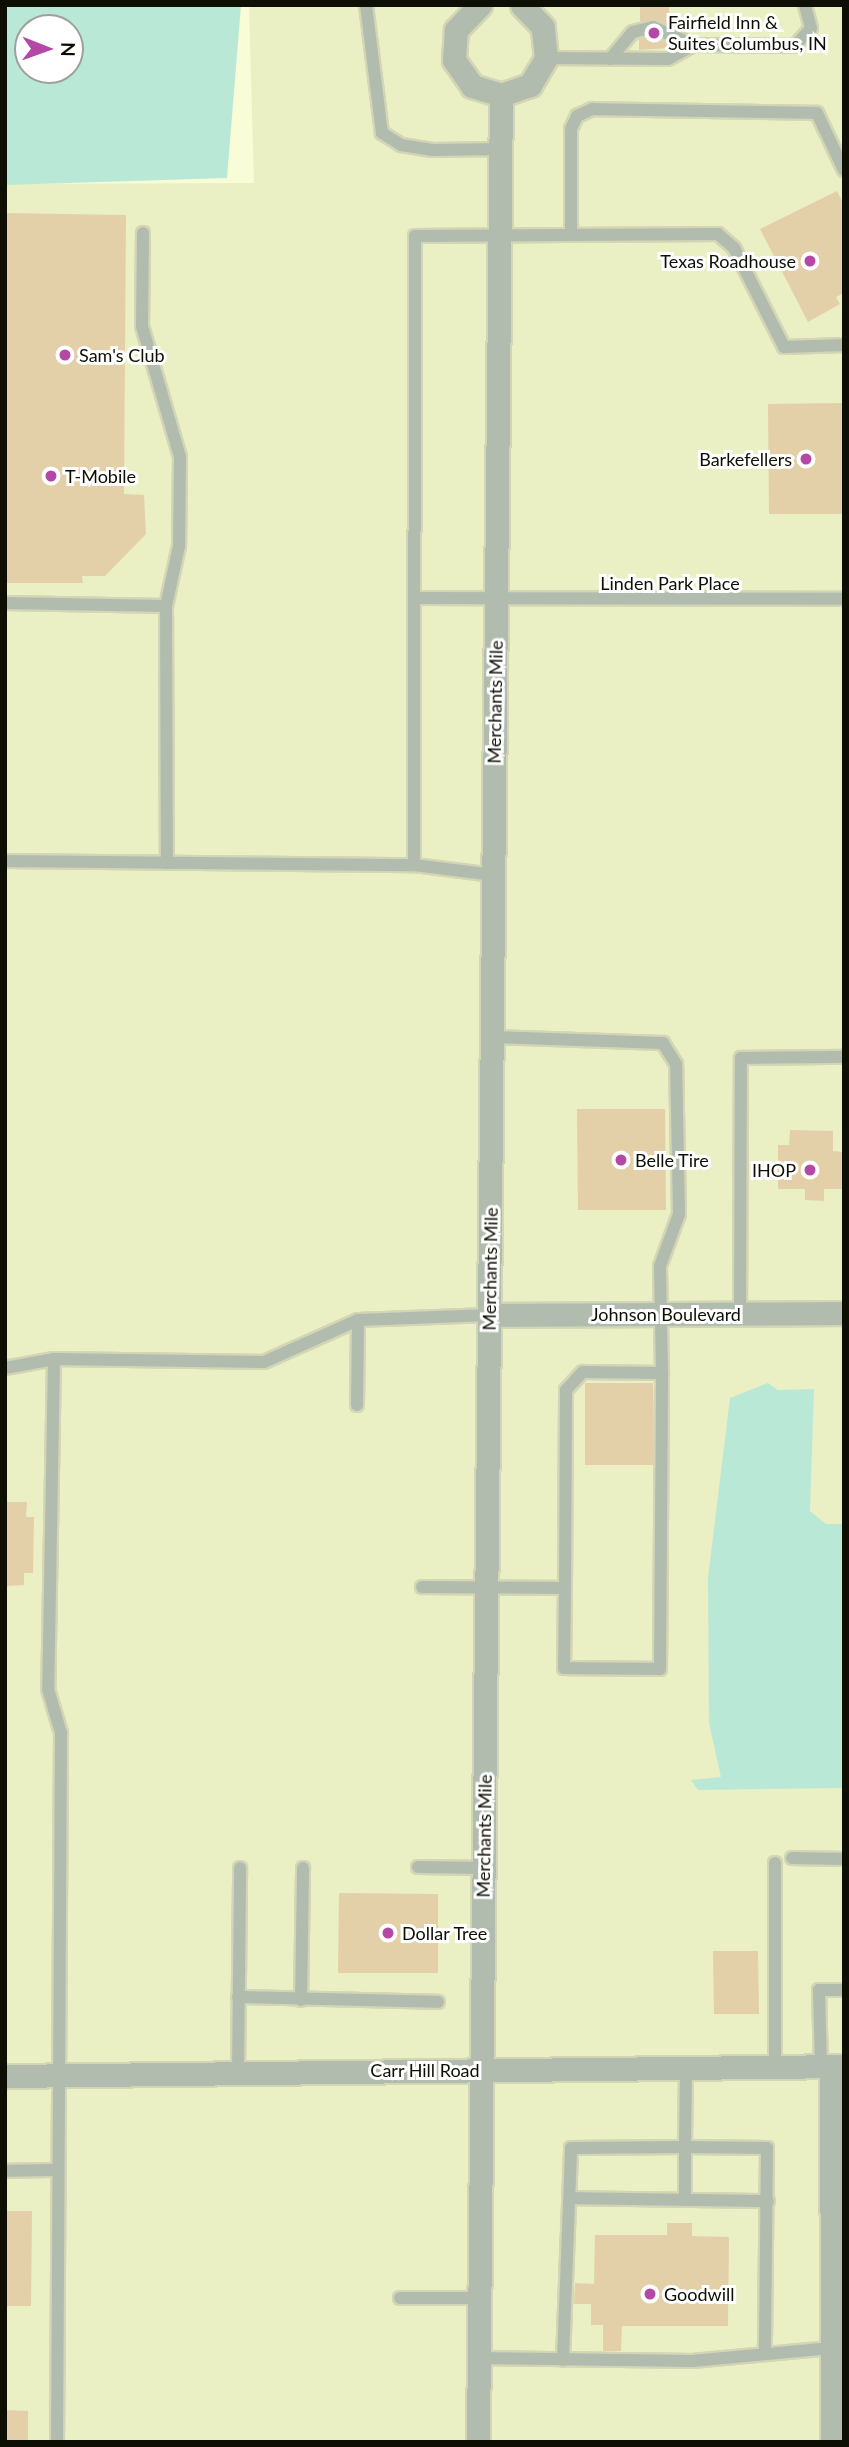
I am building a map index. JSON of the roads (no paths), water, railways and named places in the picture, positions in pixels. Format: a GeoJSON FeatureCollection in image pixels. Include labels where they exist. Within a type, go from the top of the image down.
{"type":"FeatureCollection","features":[{"type":"Feature","properties":{"kind":"street"},"geometry":{"type":"LineString","coordinates":[[480,5],[456,30],[454,60],[472,86],[501,95],[530,85],[546,58],[543,27],[522,5]]}},
{"type":"Feature","properties":{"kind":"street","name":"Merchants Mile"},"geometry":{"type":"LineString","coordinates":[[478,2442],[501,95]]}},
{"type":"Feature","properties":{"kind":"street","name":"Johnson Boulevard"},"geometry":{"type":"LineString","coordinates":[[489,1315],[844,1313]]}},
{"type":"Feature","properties":{"kind":"street"},"geometry":{"type":"LineString","coordinates":[[832,2066],[838,2287],[831,2348],[832,2442]]}},
{"type":"Feature","properties":{"kind":"street","name":"Carr Hill Road"},"geometry":{"type":"LineString","coordinates":[[5,2076],[482,2069],[686,2071],[832,2066]]}},
{"type":"Feature","properties":{"kind":"lane"},"geometry":{"type":"LineString","coordinates":[[366,5],[382,133],[401,145],[433,150],[500,149]]}},
{"type":"Feature","properties":{"kind":"lane"},"geometry":{"type":"LineString","coordinates":[[610,59],[633,32],[653,27],[692,45],[795,46],[811,29],[805,5]]}},
{"type":"Feature","properties":{"kind":"lane"},"geometry":{"type":"LineString","coordinates":[[546,58],[675,58],[692,45]]}},
{"type":"Feature","properties":{"kind":"lane"},"geometry":{"type":"LineString","coordinates":[[570,235],[571,129],[577,116],[592,109],[817,113],[844,170]]}},
{"type":"Feature","properties":{"kind":"lane"},"geometry":{"type":"LineString","coordinates":[[143,233],[142,326],[180,457],[179,546],[166,606],[167,863]]}},
{"type":"Feature","properties":{"kind":"lane"},"geometry":{"type":"LineString","coordinates":[[414,865],[415,236],[718,234],[734,248],[784,347],[844,345]]}},
{"type":"Feature","properties":{"kind":"lane","name":"Linden Park Place"},"geometry":{"type":"LineString","coordinates":[[414,598],[496,601],[844,599]]}},
{"type":"Feature","properties":{"kind":"lane"},"geometry":{"type":"LineString","coordinates":[[5,603],[166,606]]}},
{"type":"Feature","properties":{"kind":"lane"},"geometry":{"type":"LineString","coordinates":[[5,861],[414,865],[493,875]]}},
{"type":"Feature","properties":{"kind":"lane"},"geometry":{"type":"LineString","coordinates":[[493,1037],[663,1043],[676,1064],[679,1214],[660,1266],[657,1314],[662,1373],[660,1669],[564,1668],[566,1390],[583,1372],[662,1373]]}},
{"type":"Feature","properties":{"kind":"lane"},"geometry":{"type":"LineString","coordinates":[[740,1314],[741,1058],[844,1057]]}},
{"type":"Feature","properties":{"kind":"lane"},"geometry":{"type":"LineString","coordinates":[[5,1368],[54,1359],[264,1362],[358,1320],[489,1315]]}},
{"type":"Feature","properties":{"kind":"lane"},"geometry":{"type":"LineString","coordinates":[[357,1405],[358,1320]]}},
{"type":"Feature","properties":{"kind":"lane"},"geometry":{"type":"LineString","coordinates":[[54,1359],[48,1689],[61,1733],[57,2442]]}},
{"type":"Feature","properties":{"kind":"lane"},"geometry":{"type":"LineString","coordinates":[[422,1587],[565,1588]]}},
{"type":"Feature","properties":{"kind":"lane"},"geometry":{"type":"LineString","coordinates":[[792,1858],[844,1859]]}},
{"type":"Feature","properties":{"kind":"lane"},"geometry":{"type":"LineString","coordinates":[[775,1863],[775,2068]]}},
{"type":"Feature","properties":{"kind":"lane"},"geometry":{"type":"LineString","coordinates":[[418,1867],[484,1868]]}},
{"type":"Feature","properties":{"kind":"lane"},"geometry":{"type":"LineString","coordinates":[[238,2072],[240,1868]]}},
{"type":"Feature","properties":{"kind":"lane"},"geometry":{"type":"LineString","coordinates":[[301,2000],[303,1868]]}},
{"type":"Feature","properties":{"kind":"lane"},"geometry":{"type":"LineString","coordinates":[[832,2066],[819,1990],[844,1990]]}},
{"type":"Feature","properties":{"kind":"lane"},"geometry":{"type":"LineString","coordinates":[[238,1997],[438,2002]]}},
{"type":"Feature","properties":{"kind":"lane"},"geometry":{"type":"LineString","coordinates":[[685,2200],[686,2071]]}},
{"type":"Feature","properties":{"kind":"lane"},"geometry":{"type":"LineString","coordinates":[[563,2360],[562,2258],[572,2237],[571,2148],[767,2148],[765,2352]]}},
{"type":"Feature","properties":{"kind":"lane"},"geometry":{"type":"LineString","coordinates":[[5,2171],[58,2170]]}},
{"type":"Feature","properties":{"kind":"lane"},"geometry":{"type":"LineString","coordinates":[[571,2198],[768,2201]]}},
{"type":"Feature","properties":{"kind":"lane"},"geometry":{"type":"LineString","coordinates":[[400,2298],[480,2298]]}},
{"type":"Feature","properties":{"kind":"lane"},"geometry":{"type":"LineString","coordinates":[[479,2358],[692,2361],[765,2352],[831,2348]]}},
{"type":"Feature","properties":{"kind":"place","name":"Fairfield Inn & Suites Columbus, IN"},"geometry":{"type":"Point","coordinates":[654,33]}},
{"type":"Feature","properties":{"kind":"place","name":"Texas Roadhouse"},"geometry":{"type":"Point","coordinates":[810,261]}},
{"type":"Feature","properties":{"kind":"place","name":"Sam's Club"},"geometry":{"type":"Point","coordinates":[65,355]}},
{"type":"Feature","properties":{"kind":"place","name":"Barkefellers"},"geometry":{"type":"Point","coordinates":[806,459]}},
{"type":"Feature","properties":{"kind":"place","name":"T-Mobile"},"geometry":{"type":"Point","coordinates":[51,476]}},
{"type":"Feature","properties":{"kind":"place","name":"Belle Tire"},"geometry":{"type":"Point","coordinates":[621,1160]}},
{"type":"Feature","properties":{"kind":"place","name":"IHOP"},"geometry":{"type":"Point","coordinates":[810,1170]}},
{"type":"Feature","properties":{"kind":"place","name":"Dollar Tree"},"geometry":{"type":"Point","coordinates":[388,1933]}},
{"type":"Feature","properties":{"kind":"place","name":"Goodwill"},"geometry":{"type":"Point","coordinates":[650,2294]}}]}
